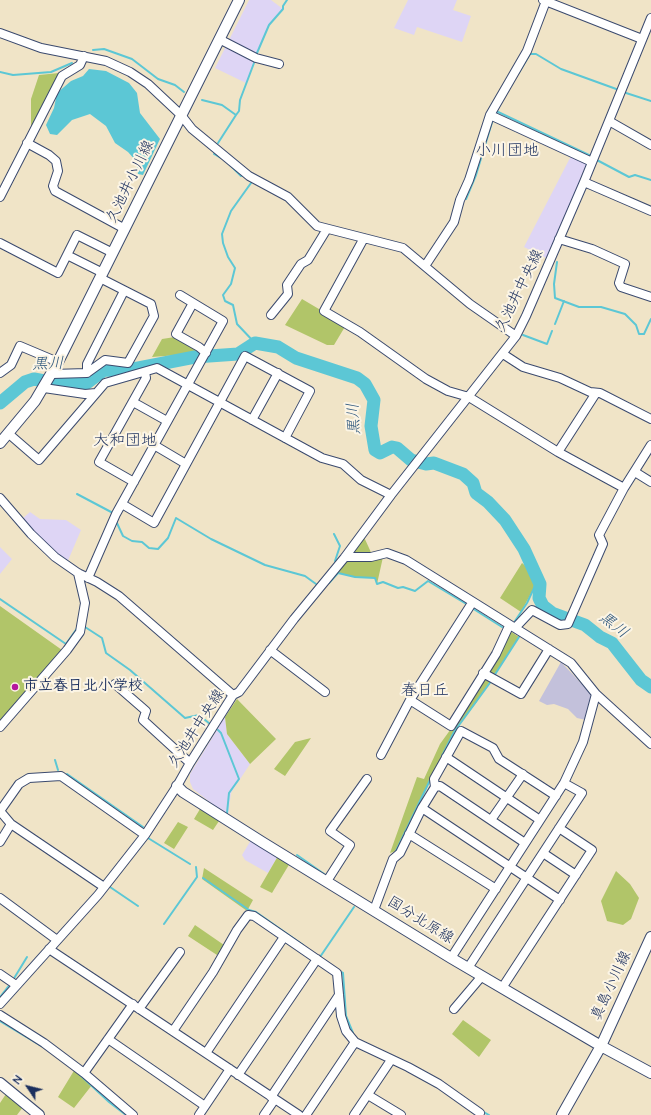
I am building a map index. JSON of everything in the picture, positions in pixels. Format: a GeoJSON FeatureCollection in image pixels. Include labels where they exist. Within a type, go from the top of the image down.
{"type":"FeatureCollection","features":[{"type":"Feature","properties":{"kind":"street","name":"久池井小川線"},"geometry":{"type":"LineString","coordinates":[[0,443],[9,434],[48,381],[102,276],[239,0]]}},
{"type":"Feature","properties":{"kind":"street"},"geometry":{"type":"LineString","coordinates":[[425,266],[454,222],[460,200],[493,116],[527,51],[545,1],[642,39]]}},
{"type":"Feature","properties":{"kind":"street","name":"久池井中央線"},"geometry":{"type":"LineString","coordinates":[[0,1004],[13,982],[49,949],[104,887],[145,835],[233,696],[239,692],[270,650],[346,557],[391,495],[516,336],[584,182],[651,18]]}},
{"type":"Feature","properties":{"kind":"street"},"geometry":{"type":"LineString","coordinates":[[0,33],[41,48],[106,61],[130,72],[148,84],[181,115],[192,129],[249,176],[288,197],[317,226],[403,248],[470,304],[516,336]]}},
{"type":"Feature","properties":{"kind":"street"},"geometry":{"type":"LineString","coordinates":[[219,39],[256,58],[279,64]]}},
{"type":"Feature","properties":{"kind":"street"},"geometry":{"type":"LineString","coordinates":[[0,197],[62,76],[80,65],[84,56]]}},
{"type":"Feature","properties":{"kind":"street"},"geometry":{"type":"LineString","coordinates":[[493,116],[593,159]]}},
{"type":"Feature","properties":{"kind":"street"},"geometry":{"type":"LineString","coordinates":[[609,121],[651,145]]}},
{"type":"Feature","properties":{"kind":"street"},"geometry":{"type":"LineString","coordinates":[[27,143],[53,157],[56,161],[58,171],[53,186],[55,191],[125,229]]}},
{"type":"Feature","properties":{"kind":"street"},"geometry":{"type":"LineString","coordinates":[[584,182],[651,211]]}},
{"type":"Feature","properties":{"kind":"street"},"geometry":{"type":"LineString","coordinates":[[271,315],[288,294],[287,285],[301,264],[308,260],[327,229]]}},
{"type":"Feature","properties":{"kind":"street"},"geometry":{"type":"LineString","coordinates":[[0,243],[58,273],[77,235],[113,253]]}},
{"type":"Feature","properties":{"kind":"street"},"geometry":{"type":"LineString","coordinates":[[364,238],[324,311],[360,332],[426,379],[448,391],[469,397],[558,452],[624,488]]}},
{"type":"Feature","properties":{"kind":"street"},"geometry":{"type":"LineString","coordinates":[[559,239],[592,249],[625,264],[619,283],[621,287],[651,297]]}},
{"type":"Feature","properties":{"kind":"street"},"geometry":{"type":"LineString","coordinates":[[48,381],[87,372],[105,360],[128,363],[154,316],[151,304],[124,291],[67,255]]}},
{"type":"Feature","properties":{"kind":"street"},"geometry":{"type":"LineString","coordinates":[[87,372],[87,364],[124,291]]}},
{"type":"Feature","properties":{"kind":"street"},"geometry":{"type":"LineString","coordinates":[[88,578],[122,504],[167,421],[188,386],[201,362],[205,351],[223,321],[180,294]]}},
{"type":"Feature","properties":{"kind":"street"},"geometry":{"type":"LineString","coordinates":[[193,303],[176,334],[205,351]]}},
{"type":"Feature","properties":{"kind":"street"},"geometry":{"type":"LineString","coordinates":[[0,373],[11,365],[20,346],[58,362]]}},
{"type":"Feature","properties":{"kind":"street"},"geometry":{"type":"LineString","coordinates":[[503,354],[523,367],[560,378],[590,392],[600,393],[651,419]]}},
{"type":"Feature","properties":{"kind":"street"},"geometry":{"type":"LineString","coordinates":[[122,504],[154,523],[245,356],[310,391],[285,438]]}},
{"type":"Feature","properties":{"kind":"street"},"geometry":{"type":"LineString","coordinates":[[9,434],[39,460],[105,383],[157,368],[322,458],[343,464],[361,480],[391,495]]}},
{"type":"Feature","properties":{"kind":"street"},"geometry":{"type":"LineString","coordinates":[[134,482],[99,462],[146,378],[145,372]]}},
{"type":"Feature","properties":{"kind":"street"},"geometry":{"type":"LineString","coordinates":[[252,420],[278,374]]}},
{"type":"Feature","properties":{"kind":"street"},"geometry":{"type":"LineString","coordinates":[[48,381],[85,394],[96,393]]}},
{"type":"Feature","properties":{"kind":"street"},"geometry":{"type":"LineString","coordinates":[[558,452],[596,393]]}},
{"type":"Feature","properties":{"kind":"street"},"geometry":{"type":"LineString","coordinates":[[133,402],[167,421]]}},
{"type":"Feature","properties":{"kind":"street"},"geometry":{"type":"LineString","coordinates":[[154,445],[186,464]]}},
{"type":"Feature","properties":{"kind":"street"},"geometry":{"type":"LineString","coordinates":[[410,700],[451,726],[512,627],[532,610],[560,625],[568,624],[603,544],[599,535],[624,488],[651,445]]}},
{"type":"Feature","properties":{"kind":"street"},"geometry":{"type":"LineString","coordinates":[[635,472],[651,482]]}},
{"type":"Feature","properties":{"kind":"street"},"geometry":{"type":"LineString","coordinates":[[0,498],[30,534],[55,557],[78,573],[118,596],[140,613],[233,696]]}},
{"type":"Feature","properties":{"kind":"street"},"geometry":{"type":"LineString","coordinates":[[346,557],[371,557],[387,553],[406,560],[571,663],[596,694],[651,744]]}},
{"type":"Feature","properties":{"kind":"street"},"geometry":{"type":"LineString","coordinates":[[0,727],[67,650],[80,632],[85,603],[78,573]]}},
{"type":"Feature","properties":{"kind":"street"},"geometry":{"type":"LineString","coordinates":[[381,755],[410,700],[472,602]]}},
{"type":"Feature","properties":{"kind":"street"},"geometry":{"type":"LineString","coordinates":[[483,673],[521,694],[549,649]]}},
{"type":"Feature","properties":{"kind":"street"},"geometry":{"type":"LineString","coordinates":[[270,650],[325,692]]}},
{"type":"Feature","properties":{"kind":"street"},"geometry":{"type":"LineString","coordinates":[[115,684],[146,711],[143,720],[190,763]]}},
{"type":"Feature","properties":{"kind":"street"},"geometry":{"type":"LineString","coordinates":[[451,958],[564,782],[583,742],[596,694]]}},
{"type":"Feature","properties":{"kind":"street"},"geometry":{"type":"LineString","coordinates":[[374,910],[393,859],[400,853],[422,808],[435,787],[434,779],[461,731],[493,748],[500,759],[556,796]]}},
{"type":"Feature","properties":{"kind":"street"},"geometry":{"type":"LineString","coordinates":[[446,757],[540,820]]}},
{"type":"Feature","properties":{"kind":"street"},"geometry":{"type":"LineString","coordinates":[[491,820],[523,774]]}},
{"type":"Feature","properties":{"kind":"street"},"geometry":{"type":"LineString","coordinates":[[104,887],[11,824],[0,811],[19,784],[29,778],[61,776],[145,835]]}},
{"type":"Feature","properties":{"kind":"street"},"geometry":{"type":"LineString","coordinates":[[327,882],[350,845],[330,831],[367,779]]}},
{"type":"Feature","properties":{"kind":"street"},"geometry":{"type":"LineString","coordinates":[[468,968],[582,794],[564,782]]}},
{"type":"Feature","properties":{"kind":"street","name":"国分北原線"},"geometry":{"type":"LineString","coordinates":[[177,786],[183,792],[451,958],[601,1046],[651,1073]]}},
{"type":"Feature","properties":{"kind":"street"},"geometry":{"type":"LineString","coordinates":[[435,787],[440,786],[525,843]]}},
{"type":"Feature","properties":{"kind":"street"},"geometry":{"type":"LineString","coordinates":[[422,808],[560,900]]}},
{"type":"Feature","properties":{"kind":"street"},"geometry":{"type":"LineString","coordinates":[[0,842],[11,824]]}},
{"type":"Feature","properties":{"kind":"street"},"geometry":{"type":"LineString","coordinates":[[502,988],[592,850],[559,828]]}},
{"type":"Feature","properties":{"kind":"street"},"geometry":{"type":"LineString","coordinates":[[409,834],[496,889]]}},
{"type":"Feature","properties":{"kind":"street"},"geometry":{"type":"LineString","coordinates":[[543,853],[576,875]]}},
{"type":"Feature","properties":{"kind":"street"},"geometry":{"type":"LineString","coordinates":[[0,898],[57,940]]}},
{"type":"Feature","properties":{"kind":"street"},"geometry":{"type":"LineString","coordinates":[[173,1031],[213,972],[248,915],[254,916],[337,973],[341,1016],[346,1031],[355,1042],[438,1084],[480,1113]]}},
{"type":"Feature","properties":{"kind":"street"},"geometry":{"type":"LineString","coordinates":[[206,1053],[284,937]]}},
{"type":"Feature","properties":{"kind":"street","name":"真島小川線"},"geometry":{"type":"LineString","coordinates":[[562,1115],[601,1046],[650,944]]}},
{"type":"Feature","properties":{"kind":"street"},"geometry":{"type":"LineString","coordinates":[[49,949],[298,1115]]}},
{"type":"Feature","properties":{"kind":"street"},"geometry":{"type":"LineString","coordinates":[[84,1073],[108,1038],[180,952]]}},
{"type":"Feature","properties":{"kind":"street"},"geometry":{"type":"LineString","coordinates":[[238,1075],[317,959]]}},
{"type":"Feature","properties":{"kind":"street"},"geometry":{"type":"LineString","coordinates":[[0,974],[13,982]]}},
{"type":"Feature","properties":{"kind":"street"},"geometry":{"type":"LineString","coordinates":[[454,1009],[482,976]]}},
{"type":"Feature","properties":{"kind":"street"},"geometry":{"type":"LineString","coordinates":[[264,1115],[273,1098],[339,995]]}},
{"type":"Feature","properties":{"kind":"street"},"geometry":{"type":"LineString","coordinates":[[0,1015],[44,1043],[84,1073],[133,1115]]}},
{"type":"Feature","properties":{"kind":"street"},"geometry":{"type":"LineString","coordinates":[[108,1038],[205,1106]]}},
{"type":"Feature","properties":{"kind":"street"},"geometry":{"type":"LineString","coordinates":[[306,1115],[355,1042]]}},
{"type":"Feature","properties":{"kind":"street"},"geometry":{"type":"LineString","coordinates":[[354,1115],[391,1060]]}},
{"type":"Feature","properties":{"kind":"street"},"geometry":{"type":"LineString","coordinates":[[199,1115],[230,1069]]}},
{"type":"Feature","properties":{"kind":"street"},"geometry":{"type":"LineString","coordinates":[[0,1083],[39,1115]]}},
{"type":"Feature","properties":{"kind":"street"},"geometry":{"type":"LineString","coordinates":[[368,1094],[401,1115]]}},
{"type":"Feature","properties":{"kind":"shaded area"},"geometry":{"type":"Polygon","coordinates":[[[249,0],[271,0],[283,9],[269,25],[246,83],[215,68],[249,0]]]}},
{"type":"Feature","properties":{"kind":"shaded area"},"geometry":{"type":"Polygon","coordinates":[[[408,0],[457,0],[453,10],[471,16],[462,42],[417,27],[414,35],[394,28],[408,0]]]}},
{"type":"Feature","properties":{"kind":"shaded area"},"geometry":{"type":"Polygon","coordinates":[[[571,156],[587,162],[548,259],[524,247],[571,156]]]}},
{"type":"Feature","properties":{"kind":"shaded area"},"geometry":{"type":"Polygon","coordinates":[[[30,512],[40,519],[66,520],[81,530],[67,563],[39,538],[22,519],[30,512]]]}},
{"type":"Feature","properties":{"kind":"shaded area"},"geometry":{"type":"Polygon","coordinates":[[[0,547],[12,559],[0,574],[0,547]]]}},
{"type":"Feature","properties":{"kind":"shaded area"},"geometry":{"type":"Polygon","coordinates":[[[561,662],[593,696],[586,720],[577,718],[568,709],[554,704],[547,705],[539,701],[561,662]]]}},
{"type":"Feature","properties":{"kind":"shaded area"},"geometry":{"type":"Polygon","coordinates":[[[225,717],[227,734],[250,764],[231,793],[228,816],[193,789],[190,782],[190,774],[225,717]]]}},
{"type":"Feature","properties":{"kind":"shaded area"},"geometry":{"type":"Polygon","coordinates":[[[251,840],[278,856],[268,873],[245,860],[242,855],[251,840]]]}},
{"type":"Feature","properties":{"kind":"green space"},"geometry":{"type":"Polygon","coordinates":[[[59,73],[31,128],[31,99],[39,75],[59,73]]]}},
{"type":"Feature","properties":{"kind":"green space"},"geometry":{"type":"Polygon","coordinates":[[[302,299],[346,325],[334,345],[327,345],[285,325],[302,299]]]}},
{"type":"Feature","properties":{"kind":"green space"},"geometry":{"type":"Polygon","coordinates":[[[175,337],[197,351],[191,354],[152,357],[162,339],[175,337]]]}},
{"type":"Feature","properties":{"kind":"green space"},"geometry":{"type":"Polygon","coordinates":[[[364,537],[374,559],[383,557],[377,584],[375,578],[355,577],[338,573],[364,537]]]}},
{"type":"Feature","properties":{"kind":"green space"},"geometry":{"type":"Polygon","coordinates":[[[522,563],[529,569],[535,586],[521,612],[500,598],[522,563]]]}},
{"type":"Feature","properties":{"kind":"green space","name":"市立春日北小学校"},"geometry":{"type":"Polygon","coordinates":[[[0,606],[62,650],[0,723],[0,606]]]}},
{"type":"Feature","properties":{"kind":"green space"},"geometry":{"type":"Polygon","coordinates":[[[510,631],[519,637],[476,703],[454,732],[396,851],[390,853],[417,777],[424,779],[440,744],[453,726],[510,631]]]}},
{"type":"Feature","properties":{"kind":"green space"},"geometry":{"type":"Polygon","coordinates":[[[237,699],[276,739],[250,764],[227,734],[225,717],[237,699]]]}},
{"type":"Feature","properties":{"kind":"green space"},"geometry":{"type":"Polygon","coordinates":[[[311,738],[285,776],[274,769],[295,742],[311,738]]]}},
{"type":"Feature","properties":{"kind":"green space"},"geometry":{"type":"Polygon","coordinates":[[[200,809],[219,821],[213,830],[194,819],[200,809]]]}},
{"type":"Feature","properties":{"kind":"green space"},"geometry":{"type":"Polygon","coordinates":[[[178,822],[188,827],[174,849],[164,843],[178,822]]]}},
{"type":"Feature","properties":{"kind":"green space"},"geometry":{"type":"Polygon","coordinates":[[[278,856],[290,863],[272,893],[260,887],[278,856]]]}},
{"type":"Feature","properties":{"kind":"green space"},"geometry":{"type":"Polygon","coordinates":[[[204,868],[253,900],[247,911],[202,879],[204,868]]]}},
{"type":"Feature","properties":{"kind":"green space"},"geometry":{"type":"Polygon","coordinates":[[[616,871],[630,884],[639,898],[631,919],[623,925],[607,921],[601,901],[616,871]]]}},
{"type":"Feature","properties":{"kind":"green space"},"geometry":{"type":"Polygon","coordinates":[[[195,925],[224,945],[217,955],[188,936],[195,925]]]}},
{"type":"Feature","properties":{"kind":"green space"},"geometry":{"type":"Polygon","coordinates":[[[463,1020],[491,1040],[479,1057],[452,1034],[463,1020]]]}},
{"type":"Feature","properties":{"kind":"green space"},"geometry":{"type":"Polygon","coordinates":[[[75,1069],[92,1085],[74,1108],[58,1097],[75,1069]]]}},
{"type":"Feature","properties":{"kind":"green space"},"geometry":{"type":"Polygon","coordinates":[[[6,1094],[23,1107],[17,1115],[0,1115],[0,1103],[6,1094]]]}},
{"type":"Feature","properties":{"kind":"water"},"geometry":{"type":"Polygon","coordinates":[[[89,69],[106,71],[129,83],[137,93],[140,113],[160,139],[143,175],[138,174],[136,161],[128,152],[115,143],[106,126],[90,114],[72,120],[57,135],[50,134],[46,125],[54,108],[57,93],[71,81],[83,76],[89,69]]]}},
{"type":"Feature","properties":{"kind":"waterway"},"geometry":{"type":"LineString","coordinates":[[257,53],[269,25],[283,9],[283,6],[287,0]]}},
{"type":"Feature","properties":{"kind":"waterway"},"geometry":{"type":"LineString","coordinates":[[93,50],[104,49],[132,59],[158,79],[175,85],[184,92]]}},
{"type":"Feature","properties":{"kind":"waterway"},"geometry":{"type":"LineString","coordinates":[[518,74],[530,54],[536,54],[561,69],[619,90]]}},
{"type":"Feature","properties":{"kind":"waterway"},"geometry":{"type":"LineString","coordinates":[[0,72],[13,75],[51,72],[72,63]]}},
{"type":"Feature","properties":{"kind":"waterway"},"geometry":{"type":"LineString","coordinates":[[236,115],[239,111],[240,100],[254,63]]}},
{"type":"Feature","properties":{"kind":"waterway"},"geometry":{"type":"LineString","coordinates":[[623,92],[651,101]]}},
{"type":"Feature","properties":{"kind":"waterway"},"geometry":{"type":"LineString","coordinates":[[202,100],[222,105],[236,115],[218,143]]}},
{"type":"Feature","properties":{"kind":"waterway"},"geometry":{"type":"LineString","coordinates":[[495,113],[496,111],[591,156]]}},
{"type":"Feature","properties":{"kind":"waterway"},"geometry":{"type":"LineString","coordinates":[[466,199],[476,175],[493,119]]}},
{"type":"Feature","properties":{"kind":"waterway"},"geometry":{"type":"LineString","coordinates":[[214,154],[221,158]]}},
{"type":"Feature","properties":{"kind":"waterway"},"geometry":{"type":"LineString","coordinates":[[595,159],[629,177],[635,175],[651,180]]}},
{"type":"Feature","properties":{"kind":"waterway"},"geometry":{"type":"LineString","coordinates":[[228,163],[241,176]]}},
{"type":"Feature","properties":{"kind":"waterway"},"geometry":{"type":"LineString","coordinates":[[251,183],[231,211],[222,234],[223,243],[228,257],[235,268],[231,284],[223,295],[225,301],[233,305],[237,324],[255,343]]}},
{"type":"Feature","properties":{"kind":"waterway"},"geometry":{"type":"LineString","coordinates":[[557,262],[554,284],[555,298],[579,307],[601,307],[625,314],[636,325],[639,334],[644,334],[651,319]]}},
{"type":"Feature","properties":{"kind":"waterway"},"geometry":{"type":"LineString","coordinates":[[555,324],[564,301]]}},
{"type":"Feature","properties":{"kind":"waterway"},"geometry":{"type":"LineString","coordinates":[[523,335],[547,344],[552,331]]}},
{"type":"Feature","properties":{"kind":"waterway","name":"黒川"},"geometry":{"type":"LineString","coordinates":[[0,403],[25,382],[34,379],[55,383],[70,381],[84,385],[104,370],[123,371],[195,357],[238,354],[255,343],[278,347],[296,358],[357,378],[365,384],[374,400],[371,426],[375,450],[380,453],[392,447],[397,448],[411,460],[426,464],[434,463],[463,474],[473,483],[476,493],[488,502],[505,520],[524,549],[540,584],[539,598],[543,606],[552,613],[585,625],[600,637],[612,643],[641,680],[651,687]]}},
{"type":"Feature","properties":{"kind":"waterway"},"geometry":{"type":"LineString","coordinates":[[77,494],[113,513]]}},
{"type":"Feature","properties":{"kind":"waterway"},"geometry":{"type":"LineString","coordinates":[[116,521],[123,536],[132,541],[142,542],[149,548],[158,549],[168,538],[176,518],[211,539],[265,565],[305,576],[316,584]]}},
{"type":"Feature","properties":{"kind":"waterway"},"geometry":{"type":"LineString","coordinates":[[334,534],[340,546],[335,561]]}},
{"type":"Feature","properties":{"kind":"waterway"},"geometry":{"type":"LineString","coordinates":[[329,583],[338,573],[355,577],[375,578],[377,584],[383,582],[398,588],[403,587],[415,591],[428,581],[468,605]]}},
{"type":"Feature","properties":{"kind":"waterway"},"geometry":{"type":"LineString","coordinates":[[515,621],[527,603],[535,586],[540,584]]}},
{"type":"Feature","properties":{"kind":"waterway"},"geometry":{"type":"LineString","coordinates":[[0,599],[66,644],[78,627]]}},
{"type":"Feature","properties":{"kind":"waterway"},"geometry":{"type":"LineString","coordinates":[[472,608],[502,627]]}},
{"type":"Feature","properties":{"kind":"waterway"},"geometry":{"type":"LineString","coordinates":[[85,627],[102,638],[106,653],[130,670],[185,718],[199,715],[210,724]]}},
{"type":"Feature","properties":{"kind":"waterway"},"geometry":{"type":"LineString","coordinates":[[494,676],[519,637]]}},
{"type":"Feature","properties":{"kind":"waterway"},"geometry":{"type":"LineString","coordinates":[[442,756],[454,732],[492,680]]}},
{"type":"Feature","properties":{"kind":"waterway"},"geometry":{"type":"LineString","coordinates":[[218,730],[221,733],[239,779],[229,793],[227,813]]}},
{"type":"Feature","properties":{"kind":"waterway"},"geometry":{"type":"LineString","coordinates":[[55,760],[58,770]]}},
{"type":"Feature","properties":{"kind":"waterway"},"geometry":{"type":"LineString","coordinates":[[67,774],[143,827]]}},
{"type":"Feature","properties":{"kind":"waterway"},"geometry":{"type":"LineString","coordinates":[[396,851],[431,778]]}},
{"type":"Feature","properties":{"kind":"waterway"},"geometry":{"type":"LineString","coordinates":[[148,838],[190,864]]}},
{"type":"Feature","properties":{"kind":"waterway"},"geometry":{"type":"LineString","coordinates":[[297,855],[327,876]]}},
{"type":"Feature","properties":{"kind":"waterway"},"geometry":{"type":"LineString","coordinates":[[164,924],[197,877],[196,867]]}},
{"type":"Feature","properties":{"kind":"waterway"},"geometry":{"type":"LineString","coordinates":[[203,878],[249,910],[256,912],[303,945]]}},
{"type":"Feature","properties":{"kind":"waterway"},"geometry":{"type":"LineString","coordinates":[[110,887],[138,906]]}},
{"type":"Feature","properties":{"kind":"waterway"},"geometry":{"type":"LineString","coordinates":[[320,957],[354,907]]}},
{"type":"Feature","properties":{"kind":"waterway"},"geometry":{"type":"LineString","coordinates":[[13,980],[27,957]]}},
{"type":"Feature","properties":{"kind":"waterway"},"geometry":{"type":"LineString","coordinates":[[339,971],[343,973],[346,1016],[353,1033]]}},
{"type":"Feature","properties":{"kind":"waterway"},"geometry":{"type":"LineString","coordinates":[[0,997],[11,983]]}},
{"type":"Feature","properties":{"kind":"waterway"},"geometry":{"type":"LineString","coordinates":[[0,1021],[43,1047]]}},
{"type":"Feature","properties":{"kind":"waterway"},"geometry":{"type":"LineString","coordinates":[[79,1074],[109,1102],[126,1115]]}},
{"type":"Feature","properties":{"kind":"waterway"},"geometry":{"type":"LineString","coordinates":[[482,1111],[489,1115]]}},
{"type":"Feature","properties":{"kind":"place","name":"市立春日北小学校"},"geometry":{"type":"Point","coordinates":[15,687]}},
{"type":"Feature","properties":{"kind":"district","name":"小川団地"},"geometry":{"type":"Point","coordinates":[507,152]}},
{"type":"Feature","properties":{"kind":"district","name":"大和団地"},"geometry":{"type":"Point","coordinates":[125,442]}},
{"type":"Feature","properties":{"kind":"district","name":"春日丘"},"geometry":{"type":"Point","coordinates":[425,692]}}]}
